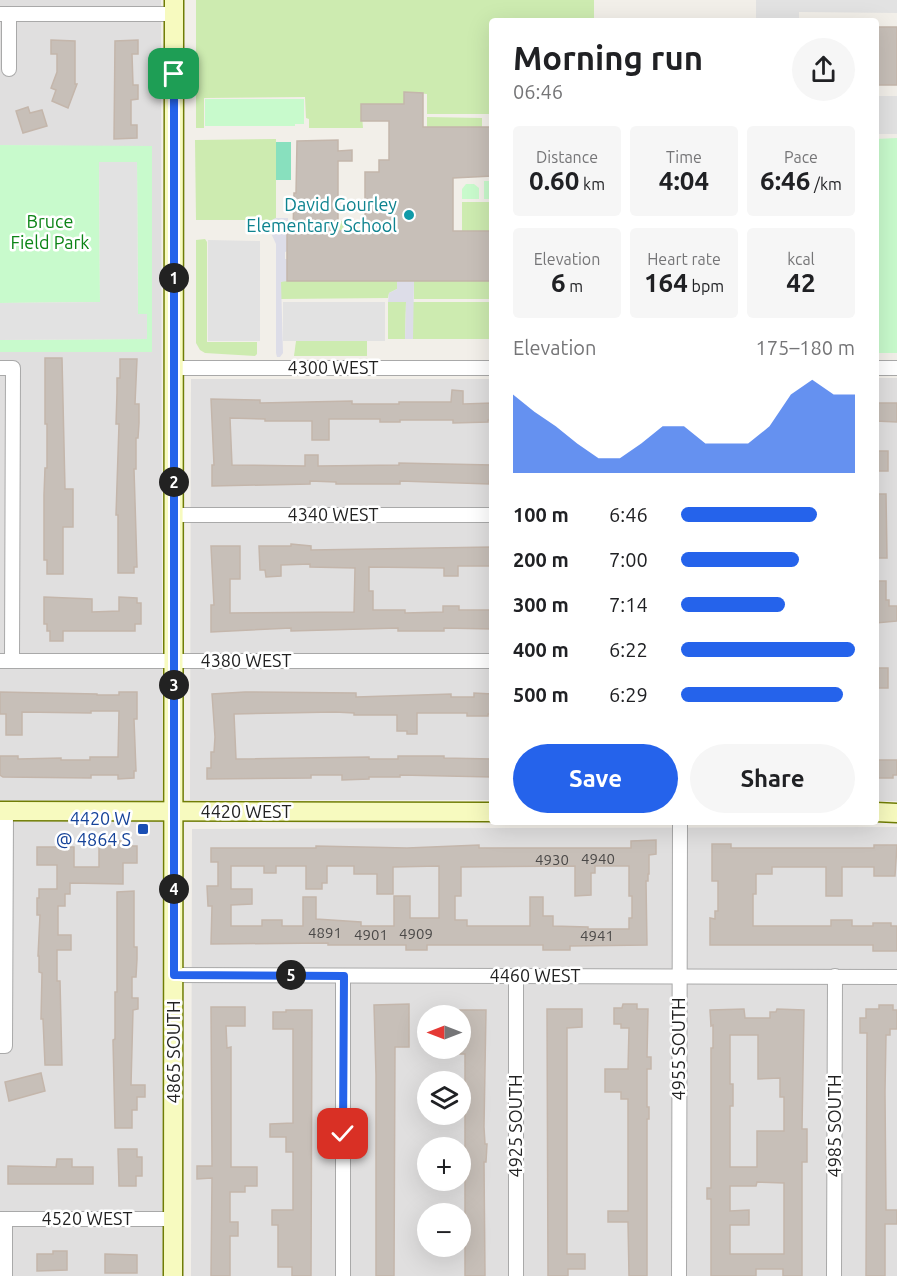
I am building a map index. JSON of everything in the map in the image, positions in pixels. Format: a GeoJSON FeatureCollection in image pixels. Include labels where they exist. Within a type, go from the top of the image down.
{"type":"FeatureCollection","features":[{"type":"Feature","properties":{"kind":"street"},"geometry":{"type":"LineString","coordinates":[[9,69],[5,14],[174,7]]}},
{"type":"Feature","properties":{"kind":"street","name":"4865 SOUTH"},"geometry":{"type":"LineString","coordinates":[[173,1276],[174,7]]}},
{"type":"Feature","properties":{"kind":"street"},"geometry":{"type":"LineString","coordinates":[[6,368],[6,661]]}},
{"type":"Feature","properties":{"kind":"street","name":"4300 WEST"},"geometry":{"type":"LineString","coordinates":[[174,368],[489,368]]}},
{"type":"Feature","properties":{"kind":"street"},"geometry":{"type":"LineString","coordinates":[[879,368],[897,368]]}},
{"type":"Feature","properties":{"kind":"street","name":"4340 WEST"},"geometry":{"type":"LineString","coordinates":[[174,515],[489,515]]}},
{"type":"Feature","properties":{"kind":"street","name":"4380 WEST"},"geometry":{"type":"LineString","coordinates":[[6,661],[489,661]]}},
{"type":"Feature","properties":{"kind":"street"},"geometry":{"type":"LineString","coordinates":[[3,811],[3,1046]]}},
{"type":"Feature","properties":{"kind":"street","name":"4420 WEST"},"geometry":{"type":"LineString","coordinates":[[3,811],[489,812]]}},
{"type":"Feature","properties":{"kind":"street"},"geometry":{"type":"LineString","coordinates":[[879,812],[897,813]]}},
{"type":"Feature","properties":{"kind":"street","name":"4955 SOUTH"},"geometry":{"type":"LineString","coordinates":[[679,1276],[680,825]]}},
{"type":"Feature","properties":{"kind":"street","name":"4460 WEST"},"geometry":{"type":"LineString","coordinates":[[174,975],[897,976]]}},
{"type":"Feature","properties":{"kind":"street"},"geometry":{"type":"LineString","coordinates":[[343,1276],[344,976]]}},
{"type":"Feature","properties":{"kind":"street","name":"4925 SOUTH"},"geometry":{"type":"LineString","coordinates":[[516,976],[516,1276]]}},
{"type":"Feature","properties":{"kind":"street","name":"4985 SOUTH"},"geometry":{"type":"LineString","coordinates":[[834,1276],[835,976]]}},
{"type":"Feature","properties":{"kind":"street"},"geometry":{"type":"LineString","coordinates":[[3,1219],[5,1276]]}},
{"type":"Feature","properties":{"kind":"street","name":"4520 WEST"},"geometry":{"type":"LineString","coordinates":[[3,1219],[174,1219]]}},
{"type":"Feature","properties":{"kind":"shaded area"},"geometry":{"type":"Polygon","coordinates":[[[0,0],[161,0],[163,1276],[0,1276],[0,352],[152,352],[152,147],[0,145],[0,0]]]}},
{"type":"Feature","properties":{"kind":"shaded area"},"geometry":{"type":"Polygon","coordinates":[[[756,0],[897,0],[897,13],[799,12],[799,18],[756,18],[756,0]]]}},
{"type":"Feature","properties":{"kind":"shaded area"},"geometry":{"type":"Polygon","coordinates":[[[879,96],[897,96],[897,134],[879,134],[879,96]]]}},
{"type":"Feature","properties":{"kind":"shaded area"},"geometry":{"type":"Polygon","coordinates":[[[99,162],[137,162],[138,314],[147,314],[147,339],[0,340],[0,303],[100,302],[99,162]]]}},
{"type":"Feature","properties":{"kind":"shaded area"},"geometry":{"type":"Polygon","coordinates":[[[288,218],[288,251],[285,252],[287,281],[281,282],[283,353],[280,357],[277,357],[276,353],[276,244],[270,231],[258,223],[258,220],[288,218]]]}},
{"type":"Feature","properties":{"kind":"shaded area"},"geometry":{"type":"Polygon","coordinates":[[[208,240],[260,241],[260,341],[208,341],[208,240]]]}},
{"type":"Feature","properties":{"kind":"shaded area"},"geometry":{"type":"Polygon","coordinates":[[[397,281],[414,281],[413,339],[405,339],[406,302],[388,302],[389,293],[397,289],[397,281]]]}},
{"type":"Feature","properties":{"kind":"shaded area"},"geometry":{"type":"Polygon","coordinates":[[[283,302],[385,302],[385,341],[283,341],[283,302]]]}},
{"type":"Feature","properties":{"kind":"shaded area"},"geometry":{"type":"Polygon","coordinates":[[[879,378],[897,378],[897,801],[879,801],[879,378]]]}},
{"type":"Feature","properties":{"kind":"shaded area"},"geometry":{"type":"Polygon","coordinates":[[[191,379],[489,379],[489,800],[190,800],[191,379]]]}},
{"type":"Feature","properties":{"kind":"shaded area"},"geometry":{"type":"Polygon","coordinates":[[[897,827],[897,1276],[191,1276],[192,829],[897,827]]]}},
{"type":"Feature","properties":{"kind":"green space"},"geometry":{"type":"Polygon","coordinates":[[[196,0],[594,0],[594,18],[489,18],[489,114],[427,114],[427,94],[405,92],[404,104],[361,104],[363,128],[309,128],[305,97],[204,98],[204,128],[196,128],[196,0]]]}},
{"type":"Feature","properties":{"kind":"green space"},"geometry":{"type":"Polygon","coordinates":[[[205,99],[304,99],[304,124],[295,124],[295,126],[205,126],[205,99]]]}},
{"type":"Feature","properties":{"kind":"green space"},"geometry":{"type":"Polygon","coordinates":[[[427,117],[482,118],[482,127],[427,127],[427,117]]]}},
{"type":"Feature","properties":{"kind":"green space"},"geometry":{"type":"Polygon","coordinates":[[[897,138],[897,353],[879,353],[879,139],[897,138]]]}},
{"type":"Feature","properties":{"kind":"green space"},"geometry":{"type":"Polygon","coordinates":[[[276,139],[276,218],[272,220],[196,220],[195,140],[276,139]]]}},
{"type":"Feature","properties":{"kind":"green space"},"geometry":{"type":"Polygon","coordinates":[[[276,142],[291,142],[291,180],[276,180],[276,142]]]}},
{"type":"Feature","properties":{"kind":"green space","name":"Bruce Field Park"},"geometry":{"type":"Polygon","coordinates":[[[0,145],[152,146],[152,352],[0,352],[0,340],[147,339],[138,314],[137,162],[99,162],[100,302],[0,303],[0,145]]]}},
{"type":"Feature","properties":{"kind":"green space"},"geometry":{"type":"Polygon","coordinates":[[[484,181],[489,181],[489,199],[484,199],[484,181]]]}},
{"type":"Feature","properties":{"kind":"green space"},"geometry":{"type":"Polygon","coordinates":[[[466,184],[474,184],[479,188],[479,199],[462,199],[462,189],[466,184]]]}},
{"type":"Feature","properties":{"kind":"green space"},"geometry":{"type":"Polygon","coordinates":[[[462,202],[489,202],[489,231],[462,231],[462,202]]]}},
{"type":"Feature","properties":{"kind":"green space"},"geometry":{"type":"Polygon","coordinates":[[[288,221],[352,221],[360,230],[288,231],[288,221]]]}},
{"type":"Feature","properties":{"kind":"green space"},"geometry":{"type":"Polygon","coordinates":[[[205,239],[207,242],[207,342],[257,342],[255,356],[205,353],[196,343],[196,240],[205,239]]]}},
{"type":"Feature","properties":{"kind":"green space"},"geometry":{"type":"Polygon","coordinates":[[[284,280],[397,281],[397,289],[389,293],[388,298],[281,299],[281,282],[284,280]]]}},
{"type":"Feature","properties":{"kind":"green space"},"geometry":{"type":"Polygon","coordinates":[[[414,281],[489,281],[489,299],[414,299],[414,281]]]}},
{"type":"Feature","properties":{"kind":"green space"},"geometry":{"type":"Polygon","coordinates":[[[388,302],[406,302],[405,339],[388,339],[388,302]]]}},
{"type":"Feature","properties":{"kind":"green space"},"geometry":{"type":"Polygon","coordinates":[[[413,302],[489,302],[489,339],[413,339],[413,302]]]}},
{"type":"Feature","properties":{"kind":"green space"},"geometry":{"type":"Polygon","coordinates":[[[296,341],[367,341],[367,356],[294,356],[296,341]]]}},
{"type":"Feature","properties":{"kind":"building"},"geometry":{"type":"Polygon","coordinates":[[[879,27],[897,27],[897,85],[879,85],[879,27]]]}},
{"type":"Feature","properties":{"kind":"building"},"geometry":{"type":"Polygon","coordinates":[[[51,40],[75,41],[75,84],[77,84],[68,108],[52,101],[56,90],[51,88],[57,72],[57,54],[51,54],[51,40]]]}},
{"type":"Feature","properties":{"kind":"building"},"geometry":{"type":"Polygon","coordinates":[[[138,40],[138,54],[132,54],[133,85],[138,85],[138,99],[131,100],[131,125],[137,125],[137,138],[114,139],[115,41],[138,40]]]}},
{"type":"Feature","properties":{"kind":"building","name":"David Gourley Elementary School"},"geometry":{"type":"Polygon","coordinates":[[[404,92],[423,93],[423,127],[489,127],[489,176],[453,178],[453,231],[489,231],[489,281],[287,281],[287,231],[293,231],[297,141],[338,140],[338,151],[352,150],[352,161],[338,161],[338,231],[365,230],[365,172],[379,172],[379,160],[389,160],[389,121],[361,121],[361,104],[404,104],[404,92]]]}},
{"type":"Feature","properties":{"kind":"building"},"geometry":{"type":"Polygon","coordinates":[[[28,107],[30,113],[42,110],[47,126],[23,133],[16,111],[28,107]]]}},
{"type":"Feature","properties":{"kind":"building"},"geometry":{"type":"Polygon","coordinates":[[[45,358],[62,358],[65,489],[73,489],[73,527],[63,527],[63,574],[47,574],[47,560],[44,560],[44,495],[45,468],[47,468],[45,358]]]}},
{"type":"Feature","properties":{"kind":"building"},"geometry":{"type":"Polygon","coordinates":[[[120,359],[137,359],[135,404],[139,404],[139,423],[138,438],[136,438],[136,469],[134,469],[137,567],[134,567],[134,573],[118,573],[118,515],[116,515],[119,424],[116,424],[117,378],[120,378],[120,359]]]}},
{"type":"Feature","properties":{"kind":"building"},"geometry":{"type":"Polygon","coordinates":[[[452,390],[463,391],[463,404],[489,403],[488,422],[400,420],[400,422],[380,422],[380,419],[329,419],[329,440],[312,440],[312,421],[230,418],[232,465],[305,466],[305,455],[318,455],[318,466],[399,465],[399,463],[489,465],[489,484],[400,481],[400,484],[336,484],[336,482],[310,481],[310,484],[212,486],[212,465],[214,465],[211,399],[260,400],[260,403],[451,402],[452,390]]]}},
{"type":"Feature","properties":{"kind":"building"},"geometry":{"type":"Polygon","coordinates":[[[879,403],[897,403],[897,422],[879,421],[879,403]]]}},
{"type":"Feature","properties":{"kind":"building"},"geometry":{"type":"Polygon","coordinates":[[[879,451],[888,451],[888,471],[879,471],[879,451]]]}},
{"type":"Feature","properties":{"kind":"building"},"geometry":{"type":"Polygon","coordinates":[[[879,494],[886,494],[887,558],[879,558],[879,494]]]}},
{"type":"Feature","properties":{"kind":"building"},"geometry":{"type":"Polygon","coordinates":[[[291,544],[311,546],[311,550],[489,547],[489,566],[458,566],[458,576],[444,576],[444,568],[369,567],[369,591],[373,591],[373,610],[405,610],[405,613],[443,612],[443,606],[459,606],[459,610],[489,610],[489,629],[444,628],[444,631],[398,631],[398,628],[291,631],[291,628],[211,632],[211,605],[214,605],[211,546],[240,546],[240,579],[230,579],[230,613],[354,612],[355,568],[310,567],[310,564],[281,565],[281,576],[266,577],[265,570],[260,570],[259,546],[291,546],[291,544]]]}},
{"type":"Feature","properties":{"kind":"building"},"geometry":{"type":"Polygon","coordinates":[[[879,581],[886,581],[886,600],[889,600],[889,606],[897,606],[897,621],[879,623],[879,581]]]}},
{"type":"Feature","properties":{"kind":"building"},"geometry":{"type":"Polygon","coordinates":[[[44,597],[92,599],[92,612],[119,611],[119,597],[137,598],[137,603],[141,603],[141,624],[135,624],[135,631],[63,631],[63,641],[50,641],[50,631],[47,631],[47,624],[44,624],[44,597]]]}},
{"type":"Feature","properties":{"kind":"building"},"geometry":{"type":"Polygon","coordinates":[[[879,668],[888,668],[888,688],[879,688],[879,668]]]}},
{"type":"Feature","properties":{"kind":"building"},"geometry":{"type":"Polygon","coordinates":[[[0,692],[119,695],[119,692],[137,692],[137,719],[134,719],[136,771],[134,771],[134,778],[118,779],[118,775],[91,775],[91,778],[3,777],[0,775],[0,756],[18,756],[18,759],[61,758],[61,760],[118,757],[119,711],[22,712],[22,735],[6,735],[6,714],[0,714],[0,692]]]}},
{"type":"Feature","properties":{"kind":"building"},"geometry":{"type":"Polygon","coordinates":[[[356,693],[356,697],[451,694],[451,697],[474,697],[474,693],[489,694],[488,716],[467,716],[467,713],[417,713],[417,734],[397,731],[397,715],[354,715],[354,713],[335,712],[234,714],[236,759],[369,757],[369,759],[398,759],[398,756],[489,759],[489,777],[400,775],[400,777],[342,780],[342,775],[311,775],[311,778],[207,779],[207,768],[211,768],[211,752],[214,752],[215,737],[212,694],[356,693]]]}},
{"type":"Feature","properties":{"kind":"building"},"geometry":{"type":"Polygon","coordinates":[[[879,760],[897,760],[897,775],[893,775],[893,778],[879,778],[879,760]]]}},
{"type":"Feature","properties":{"kind":"building"},"geometry":{"type":"Polygon","coordinates":[[[656,840],[656,854],[649,855],[649,874],[648,881],[646,881],[647,945],[570,946],[570,950],[543,950],[543,945],[427,945],[427,950],[406,950],[406,945],[211,944],[212,906],[208,906],[207,886],[218,886],[218,862],[211,862],[211,848],[316,848],[316,846],[407,848],[479,845],[479,848],[631,848],[631,841],[656,840]],[[231,866],[231,889],[252,889],[252,904],[231,905],[231,926],[262,926],[262,920],[282,920],[282,926],[303,926],[303,897],[316,897],[316,919],[361,922],[361,926],[394,926],[394,896],[410,896],[410,918],[439,918],[439,866],[393,867],[393,894],[377,894],[377,874],[354,874],[354,866],[327,866],[327,883],[322,883],[322,889],[306,889],[306,866],[276,866],[276,873],[264,873],[264,866],[231,866]],[[575,866],[461,867],[461,896],[455,896],[455,920],[467,920],[467,926],[530,926],[530,897],[543,897],[543,916],[553,916],[553,926],[629,929],[629,918],[632,918],[632,896],[629,896],[629,866],[595,866],[595,873],[591,873],[591,895],[575,896],[575,866]]]}},
{"type":"Feature","properties":{"kind":"building"},"geometry":{"type":"Polygon","coordinates":[[[99,841],[121,841],[121,846],[137,846],[137,863],[123,863],[123,884],[70,883],[70,894],[65,894],[65,906],[58,906],[58,935],[71,935],[71,950],[57,950],[62,1065],[45,1065],[43,1019],[41,1019],[42,973],[39,972],[38,956],[40,915],[37,915],[37,898],[39,898],[39,889],[57,889],[57,865],[37,865],[37,847],[74,847],[74,867],[99,867],[99,841]]]}},
{"type":"Feature","properties":{"kind":"building"},"geometry":{"type":"Polygon","coordinates":[[[712,844],[731,844],[731,848],[874,848],[874,845],[897,845],[895,876],[874,876],[874,867],[842,867],[842,896],[826,896],[826,867],[772,867],[772,874],[756,874],[756,894],[753,894],[753,926],[831,926],[831,920],[852,920],[852,926],[891,923],[891,926],[897,926],[897,951],[873,951],[873,945],[710,945],[710,918],[715,919],[715,911],[718,911],[718,881],[712,881],[712,844]]]}},
{"type":"Feature","properties":{"kind":"building"},"geometry":{"type":"Polygon","coordinates":[[[134,891],[134,947],[137,947],[137,959],[136,977],[132,977],[132,998],[138,998],[138,1009],[133,1010],[131,1085],[145,1085],[145,1097],[137,1097],[137,1110],[132,1110],[132,1128],[115,1128],[113,1040],[115,1039],[115,992],[117,992],[117,892],[134,891]]]}},
{"type":"Feature","properties":{"kind":"building"},"geometry":{"type":"Polygon","coordinates":[[[409,1004],[409,1047],[395,1047],[394,1276],[376,1276],[374,1005],[409,1004]]]}},
{"type":"Feature","properties":{"kind":"building"},"geometry":{"type":"Polygon","coordinates":[[[623,1004],[637,1004],[637,1009],[648,1009],[647,1057],[651,1057],[651,1069],[647,1069],[649,1119],[647,1119],[647,1276],[629,1276],[628,1222],[608,1222],[608,1211],[628,1211],[628,1099],[621,1099],[621,1092],[605,1092],[605,1069],[628,1069],[629,1028],[621,1028],[621,1024],[614,1024],[614,1008],[622,1008],[623,1004]]]}},
{"type":"Feature","properties":{"kind":"building"},"geometry":{"type":"Polygon","coordinates":[[[879,1005],[893,1005],[893,1010],[897,1010],[897,1029],[890,1029],[890,1035],[886,1035],[885,1092],[886,1210],[897,1210],[897,1224],[885,1224],[885,1276],[866,1276],[867,1033],[860,1033],[860,1018],[866,1018],[866,1009],[879,1009],[879,1005]]]}},
{"type":"Feature","properties":{"kind":"building"},"geometry":{"type":"Polygon","coordinates":[[[211,1007],[245,1007],[245,1026],[226,1026],[227,1048],[231,1047],[231,1167],[257,1167],[257,1186],[245,1186],[245,1192],[230,1192],[230,1222],[238,1222],[238,1236],[230,1236],[230,1276],[211,1276],[212,1178],[197,1179],[197,1166],[212,1166],[211,1007]]]}},
{"type":"Feature","properties":{"kind":"building"},"geometry":{"type":"Polygon","coordinates":[[[547,1009],[582,1009],[582,1027],[567,1028],[567,1254],[585,1254],[585,1269],[568,1269],[568,1276],[548,1276],[547,1009]]]}},
{"type":"Feature","properties":{"kind":"building"},"geometry":{"type":"Polygon","coordinates":[[[744,1009],[745,1018],[770,1018],[770,1012],[776,1012],[777,1009],[804,1010],[802,1129],[807,1129],[807,1162],[802,1162],[802,1276],[783,1276],[783,1269],[756,1269],[756,1276],[711,1276],[711,1199],[707,1199],[707,1188],[711,1188],[713,1025],[711,1026],[710,1010],[744,1009]],[[730,1035],[730,1084],[733,1084],[733,1106],[730,1106],[730,1167],[757,1167],[757,1131],[784,1131],[784,1097],[780,1097],[780,1078],[758,1079],[758,1035],[730,1035]],[[757,1182],[756,1186],[730,1186],[730,1211],[749,1210],[749,1225],[730,1225],[730,1254],[784,1254],[784,1183],[757,1182]]]}},
{"type":"Feature","properties":{"kind":"building"},"geometry":{"type":"Polygon","coordinates":[[[286,1010],[312,1010],[311,1276],[292,1276],[292,1267],[278,1267],[278,1225],[272,1225],[272,1210],[293,1210],[293,1152],[286,1152],[286,1137],[270,1137],[270,1124],[293,1123],[293,1029],[273,1029],[273,1012],[286,1012],[286,1010]]]}},
{"type":"Feature","properties":{"kind":"building"},"geometry":{"type":"Polygon","coordinates":[[[471,1010],[486,1010],[485,1276],[465,1276],[465,1257],[471,1257],[471,1203],[465,1203],[465,1191],[471,1191],[471,1137],[465,1137],[465,1125],[471,1125],[471,1071],[465,1071],[465,1059],[471,1059],[471,1010]]]}},
{"type":"Feature","properties":{"kind":"building"},"geometry":{"type":"Polygon","coordinates":[[[41,1073],[45,1091],[9,1101],[5,1082],[41,1073]]]}},
{"type":"Feature","properties":{"kind":"building"},"geometry":{"type":"Polygon","coordinates":[[[118,1149],[137,1149],[137,1157],[142,1157],[142,1176],[136,1176],[136,1186],[119,1186],[118,1149]]]}},
{"type":"Feature","properties":{"kind":"building"},"geometry":{"type":"Polygon","coordinates":[[[57,1159],[72,1159],[72,1167],[93,1167],[93,1184],[8,1184],[8,1166],[56,1167],[57,1159]]]}},
{"type":"Feature","properties":{"kind":"building"},"geometry":{"type":"Polygon","coordinates":[[[53,1251],[67,1251],[67,1270],[37,1271],[37,1254],[53,1254],[53,1251]]]}},
{"type":"Feature","properties":{"kind":"building"},"geometry":{"type":"Polygon","coordinates":[[[105,1254],[137,1255],[137,1273],[105,1273],[105,1254]]]}},
{"type":"Feature","properties":{"kind":"place","name":"David Gourley Elementary School"},"geometry":{"type":"Point","coordinates":[409,215]}},
{"type":"Feature","properties":{"kind":"place","name":"4420 W @ 4864 S"},"geometry":{"type":"Point","coordinates":[143,829]}},
{"type":"Feature","properties":{"kind":"route"},"geometry":{"type":"LineString","coordinates":[[174,74],[174,975],[344,976],[343,1134]]}}]}
